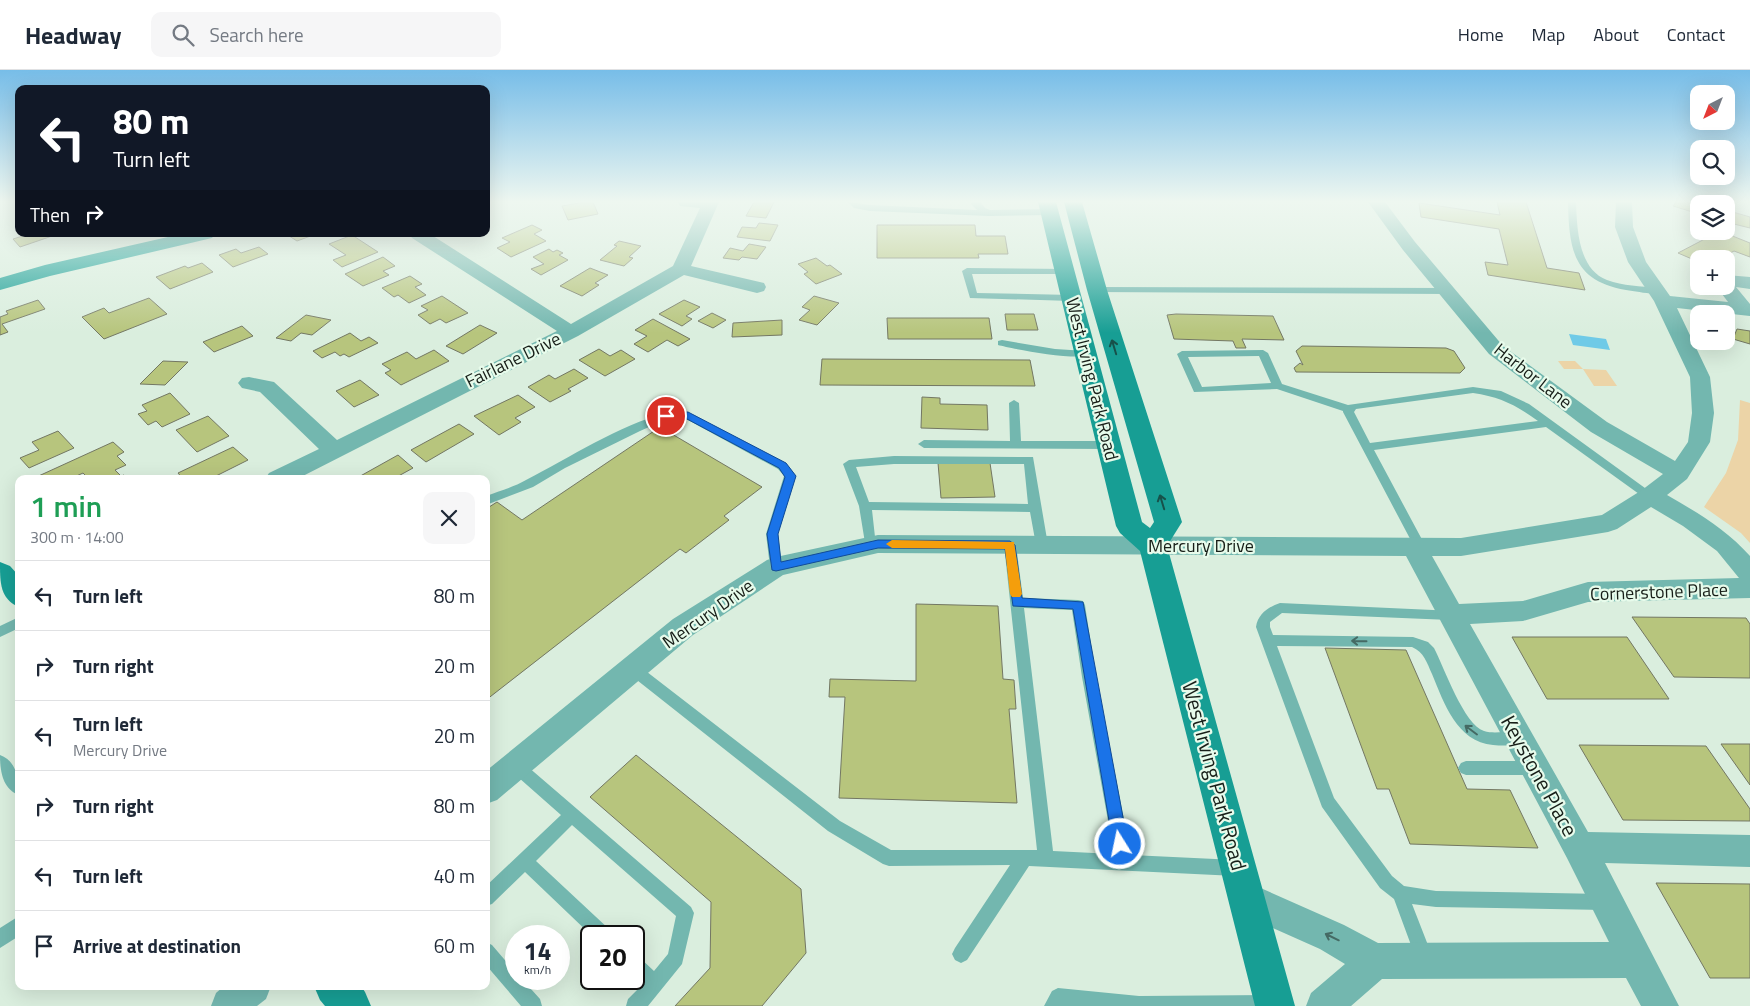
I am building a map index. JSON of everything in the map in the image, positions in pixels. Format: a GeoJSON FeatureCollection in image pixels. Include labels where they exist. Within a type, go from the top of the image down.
{"type":"FeatureCollection","features":[{"type":"Feature","properties":{"kind":"main road"},"geometry":{"type":"LineString","coordinates":[[0,284],[44,271],[154,246]]}},
{"type":"Feature","properties":{"kind":"main road","name":"West Irving Park Road"},"geometry":{"type":"LineString","coordinates":[[1059,246],[1130,526],[1153,546],[1275,1005]]}},
{"type":"Feature","properties":{"kind":"main road","name":"West Irving Park Road"},"geometry":{"type":"LineString","coordinates":[[1085,246],[1168,522],[1153,546]]}},
{"type":"Feature","properties":{"kind":"main road"},"geometry":{"type":"LineString","coordinates":[[0,573],[15,591]]}},
{"type":"Feature","properties":{"kind":"main road"},"geometry":{"type":"LineString","coordinates":[[337,990],[350,1006]]}},
{"type":"Feature","properties":{"kind":"street"},"geometry":{"type":"LineString","coordinates":[[436,246],[571,332]]}},
{"type":"Feature","properties":{"kind":"street"},"geometry":{"type":"LineString","coordinates":[[692,246],[681,269],[757,287]]}},
{"type":"Feature","properties":{"kind":"street","name":"Harbor Lane"},"geometry":{"type":"LineString","coordinates":[[1409,246],[1496,350],[1599,427],[1679,473]]}},
{"type":"Feature","properties":{"kind":"street","name":"Mercury Drive"},"geometry":{"type":"LineString","coordinates":[[490,787],[683,627],[776,567],[878,544],[1462,547],[1608,523],[1650,496],[1679,473],[1700,442],[1703,413],[1700,377],[1661,296],[1637,262],[1631,246]]}},
{"type":"Feature","properties":{"kind":"street","name":"Fairlane Drive"},"geometry":{"type":"LineString","coordinates":[[285,475],[571,332],[681,269]]}},
{"type":"Feature","properties":{"kind":"street"},"geometry":{"type":"LineString","coordinates":[[1735,282],[1750,283]]}},
{"type":"Feature","properties":{"kind":"street"},"geometry":{"type":"LineString","coordinates":[[1733,295],[1747,310]]}},
{"type":"Feature","properties":{"kind":"street"},"geometry":{"type":"LineString","coordinates":[[1661,296],[1747,310]]}},
{"type":"Feature","properties":{"kind":"street"},"geometry":{"type":"LineString","coordinates":[[249,383],[268,387],[334,450]]}},
{"type":"Feature","properties":{"kind":"street"},"geometry":{"type":"LineString","coordinates":[[1650,496],[1692,520],[1726,545],[1750,574]]}},
{"type":"Feature","properties":{"kind":"street","name":"Keystone Place"},"geometry":{"type":"LineString","coordinates":[[1417,547],[1450,615],[1579,847],[1636,960],[1662,1006]]}},
{"type":"Feature","properties":{"kind":"street","name":"Cornerstone Place"},"geometry":{"type":"LineString","coordinates":[[1450,615],[1523,611],[1588,592],[1750,588]]}},
{"type":"Feature","properties":{"kind":"street"},"geometry":{"type":"LineString","coordinates":[[1579,847],[1750,851]]}},
{"type":"Feature","properties":{"kind":"street"},"geometry":{"type":"LineString","coordinates":[[1243,884],[1375,961],[1636,960]]}},
{"type":"Feature","properties":{"kind":"street"},"geometry":{"type":"LineString","coordinates":[[1324,1006],[1375,961]]}},
{"type":"Feature","properties":{"kind":"street"},"geometry":{"type":"LineString","coordinates":[[228,1006],[248,990]]}},
{"type":"Feature","properties":{"kind":"lane"},"geometry":{"type":"LineString","coordinates":[[1577,246],[1586,268],[1601,281],[1661,296]]}},
{"type":"Feature","properties":{"kind":"lane"},"geometry":{"type":"LineString","coordinates":[[1065,271],[966,270],[973,296],[1072,298]]}},
{"type":"Feature","properties":{"kind":"lane"},"geometry":{"type":"LineString","coordinates":[[1097,290],[1448,291]]}},
{"type":"Feature","properties":{"kind":"lane"},"geometry":{"type":"LineString","coordinates":[[1002,343],[1055,352],[1086,354]]}},
{"type":"Feature","properties":{"kind":"lane"},"geometry":{"type":"LineString","coordinates":[[1278,386],[1263,352],[1182,354],[1198,390],[1278,386],[1350,409]]}},
{"type":"Feature","properties":{"kind":"lane"},"geometry":{"type":"LineString","coordinates":[[1417,547],[1348,412],[1353,406],[1473,390],[1497,393],[1525,406],[1650,496]]}},
{"type":"Feature","properties":{"kind":"lane"},"geometry":{"type":"LineString","coordinates":[[1014,403],[1016,445]]}},
{"type":"Feature","properties":{"kind":"lane"},"geometry":{"type":"LineString","coordinates":[[490,499],[529,484],[561,465],[636,428],[666,416],[688,416],[782,466],[790,476],[772,534],[776,567]]}},
{"type":"Feature","properties":{"kind":"lane"},"geometry":{"type":"LineString","coordinates":[[1367,447],[1548,423]]}},
{"type":"Feature","properties":{"kind":"lane"},"geometry":{"type":"LineString","coordinates":[[924,444],[1109,445]]}},
{"type":"Feature","properties":{"kind":"lane"},"geometry":{"type":"LineString","coordinates":[[870,546],[865,506],[849,464],[894,460],[1029,460],[1042,545]]}},
{"type":"Feature","properties":{"kind":"lane"},"geometry":{"type":"LineString","coordinates":[[865,506],[1035,508]]}},
{"type":"Feature","properties":{"kind":"lane"},"geometry":{"type":"LineString","coordinates":[[1010,545],[1046,858]]}},
{"type":"Feature","properties":{"kind":"lane"},"geometry":{"type":"LineString","coordinates":[[1017,603],[1078,605],[1089,677],[1124,862]]}},
{"type":"Feature","properties":{"kind":"lane"},"geometry":{"type":"LineString","coordinates":[[1425,960],[1400,894],[1386,882],[1328,802],[1264,627],[1264,620],[1280,608],[1450,615]]}},
{"type":"Feature","properties":{"kind":"lane"},"geometry":{"type":"LineString","coordinates":[[0,632],[15,624]]}},
{"type":"Feature","properties":{"kind":"lane"},"geometry":{"type":"LineString","coordinates":[[1270,640],[1413,642],[1423,646],[1429,652],[1463,723],[1475,734],[1486,737],[1518,738]]}},
{"type":"Feature","properties":{"kind":"lane"},"geometry":{"type":"LineString","coordinates":[[633,669],[834,826],[889,858],[1046,858],[1124,862],[1243,884]]}},
{"type":"Feature","properties":{"kind":"lane"},"geometry":{"type":"LineString","coordinates":[[0,762],[15,783]]}},
{"type":"Feature","properties":{"kind":"lane"},"geometry":{"type":"LineString","coordinates":[[515,765],[685,913],[676,958],[655,985],[635,1006]]}},
{"type":"Feature","properties":{"kind":"lane"},"geometry":{"type":"LineString","coordinates":[[1466,768],[1535,768]]}},
{"type":"Feature","properties":{"kind":"lane"},"geometry":{"type":"LineString","coordinates":[[490,894],[572,815]]}},
{"type":"Feature","properties":{"kind":"lane"},"geometry":{"type":"LineString","coordinates":[[961,954],[1025,858]]}},
{"type":"Feature","properties":{"kind":"lane"},"geometry":{"type":"LineString","coordinates":[[525,860],[593,925]]}},
{"type":"Feature","properties":{"kind":"lane"},"geometry":{"type":"LineString","coordinates":[[1400,894],[1436,899],[1606,902]]}},
{"type":"Feature","properties":{"kind":"lane"},"geometry":{"type":"LineString","coordinates":[[1,936],[15,927]]}},
{"type":"Feature","properties":{"kind":"lane"},"geometry":{"type":"LineString","coordinates":[[490,956],[533,1006]]}},
{"type":"Feature","properties":{"kind":"lane"},"geometry":{"type":"LineString","coordinates":[[645,975],[655,985]]}},
{"type":"Feature","properties":{"kind":"lane"},"geometry":{"type":"LineString","coordinates":[[1053,1006],[1058,997],[1139,1006],[1275,1005]]}},
{"type":"Feature","properties":{"kind":"shaded area"},"geometry":{"type":"Polygon","coordinates":[[[1558,361],[1575,361],[1583,369],[1564,369],[1558,361]]]}},
{"type":"Feature","properties":{"kind":"shaded area"},"geometry":{"type":"Polygon","coordinates":[[[1583,369],[1606,370],[1617,386],[1594,386],[1583,369]]]}},
{"type":"Feature","properties":{"kind":"shaded area"},"geometry":{"type":"Polygon","coordinates":[[[1740,400],[1750,403],[1750,543],[1741,533],[1704,507],[1726,473],[1738,440],[1740,400]]]}},
{"type":"Feature","properties":{"kind":"water"},"geometry":{"type":"Polygon","coordinates":[[[1569,334],[1606,339],[1610,350],[1573,345],[1569,334]]]}},
{"type":"Feature","properties":{"kind":"building"},"geometry":{"type":"Polygon","coordinates":[[[332,246],[368,246],[378,252],[342,267],[333,260],[346,255],[332,246]]]}},
{"type":"Feature","properties":{"kind":"building"},"geometry":{"type":"Polygon","coordinates":[[[502,246],[536,246],[511,257],[497,248],[502,246]]]}},
{"type":"Feature","properties":{"kind":"building"},"geometry":{"type":"Polygon","coordinates":[[[617,246],[641,246],[629,257],[633,258],[624,266],[600,260],[617,246]]]}},
{"type":"Feature","properties":{"kind":"building"},"geometry":{"type":"Polygon","coordinates":[[[748,246],[766,247],[757,259],[742,257],[739,260],[723,258],[730,248],[743,251],[748,246]]]}},
{"type":"Feature","properties":{"kind":"building"},"geometry":{"type":"Polygon","coordinates":[[[877,246],[1007,246],[1008,254],[978,254],[979,258],[877,258],[877,246]]]}},
{"type":"Feature","properties":{"kind":"building"},"geometry":{"type":"Polygon","coordinates":[[[1503,246],[1540,246],[1547,268],[1579,273],[1585,290],[1488,275],[1485,262],[1508,265],[1503,246]]]}},
{"type":"Feature","properties":{"kind":"building"},"geometry":{"type":"Polygon","coordinates":[[[1692,246],[1750,246],[1750,257],[1735,250],[1690,250],[1690,258],[1678,253],[1692,246]]]}},
{"type":"Feature","properties":{"kind":"building"},"geometry":{"type":"Polygon","coordinates":[[[259,247],[268,254],[233,267],[219,255],[236,249],[241,253],[259,247]]]}},
{"type":"Feature","properties":{"kind":"building"},"geometry":{"type":"Polygon","coordinates":[[[549,249],[553,252],[557,250],[563,253],[559,255],[568,260],[541,275],[531,269],[544,264],[533,257],[549,249]]]}},
{"type":"Feature","properties":{"kind":"building"},"geometry":{"type":"Polygon","coordinates":[[[383,257],[395,266],[383,271],[389,275],[363,286],[345,274],[383,257]]]}},
{"type":"Feature","properties":{"kind":"building"},"geometry":{"type":"Polygon","coordinates":[[[816,258],[842,274],[816,284],[804,274],[808,272],[798,264],[816,258]]]}},
{"type":"Feature","properties":{"kind":"building"},"geometry":{"type":"Polygon","coordinates":[[[202,263],[213,272],[170,289],[156,277],[185,266],[188,268],[202,263]]]}},
{"type":"Feature","properties":{"kind":"building"},"geometry":{"type":"Polygon","coordinates":[[[590,268],[608,275],[595,283],[599,285],[582,296],[560,286],[590,268]]]}},
{"type":"Feature","properties":{"kind":"building"},"geometry":{"type":"Polygon","coordinates":[[[410,276],[422,284],[415,287],[426,295],[409,303],[398,295],[394,297],[382,288],[410,276]]]}},
{"type":"Feature","properties":{"kind":"building"},"geometry":{"type":"Polygon","coordinates":[[[442,296],[468,313],[446,323],[440,319],[430,324],[418,315],[428,310],[421,306],[442,296]]]}},
{"type":"Feature","properties":{"kind":"building"},"geometry":{"type":"Polygon","coordinates":[[[814,296],[839,303],[817,325],[799,320],[810,310],[802,307],[814,296]]]}},
{"type":"Feature","properties":{"kind":"building"},"geometry":{"type":"Polygon","coordinates":[[[149,298],[167,314],[104,339],[82,317],[104,308],[109,313],[149,298]]]}},
{"type":"Feature","properties":{"kind":"building"},"geometry":{"type":"Polygon","coordinates":[[[38,300],[45,309],[2,324],[8,332],[0,335],[0,317],[8,314],[6,311],[38,300]]]}},
{"type":"Feature","properties":{"kind":"building"},"geometry":{"type":"Polygon","coordinates":[[[684,300],[700,307],[686,316],[692,319],[682,326],[659,314],[684,300]]]}},
{"type":"Feature","properties":{"kind":"building"},"geometry":{"type":"Polygon","coordinates":[[[712,313],[726,320],[713,328],[698,321],[712,313]]]}},
{"type":"Feature","properties":{"kind":"building"},"geometry":{"type":"Polygon","coordinates":[[[1005,314],[1034,314],[1038,330],[1007,330],[1005,314]]]}},
{"type":"Feature","properties":{"kind":"building"},"geometry":{"type":"Polygon","coordinates":[[[306,315],[331,320],[312,335],[301,333],[291,341],[276,338],[306,315]]]}},
{"type":"Feature","properties":{"kind":"building"},"geometry":{"type":"Polygon","coordinates":[[[1167,315],[1273,316],[1284,340],[1242,339],[1246,348],[1236,348],[1233,341],[1174,339],[1167,315]]]}},
{"type":"Feature","properties":{"kind":"building"},"geometry":{"type":"Polygon","coordinates":[[[887,318],[989,318],[992,339],[888,339],[887,318]]]}},
{"type":"Feature","properties":{"kind":"building"},"geometry":{"type":"Polygon","coordinates":[[[653,319],[690,339],[678,346],[667,340],[648,352],[634,344],[647,336],[635,330],[653,319]]]}},
{"type":"Feature","properties":{"kind":"building"},"geometry":{"type":"Polygon","coordinates":[[[782,320],[782,335],[732,337],[733,323],[782,320]]]}},
{"type":"Feature","properties":{"kind":"building"},"geometry":{"type":"Polygon","coordinates":[[[480,325],[497,333],[463,354],[446,346],[480,325]]]}},
{"type":"Feature","properties":{"kind":"building"},"geometry":{"type":"Polygon","coordinates":[[[242,326],[253,336],[214,352],[203,342],[242,326]]]}},
{"type":"Feature","properties":{"kind":"building"},"geometry":{"type":"Polygon","coordinates":[[[1737,329],[1750,331],[1750,344],[1735,340],[1737,329]]]}},
{"type":"Feature","properties":{"kind":"building"},"geometry":{"type":"Polygon","coordinates":[[[350,333],[361,341],[369,337],[378,343],[349,357],[344,354],[340,356],[335,352],[322,358],[313,351],[350,333]]]}},
{"type":"Feature","properties":{"kind":"building"},"geometry":{"type":"Polygon","coordinates":[[[1302,346],[1446,348],[1454,351],[1465,368],[1460,373],[1296,372],[1294,368],[1300,363],[1303,365],[1296,351],[1302,346]]]}},
{"type":"Feature","properties":{"kind":"building"},"geometry":{"type":"Polygon","coordinates":[[[599,349],[610,356],[621,350],[635,359],[605,376],[579,360],[599,349]]]}},
{"type":"Feature","properties":{"kind":"building"},"geometry":{"type":"Polygon","coordinates":[[[434,350],[449,361],[401,385],[385,373],[391,370],[382,364],[407,352],[416,359],[434,350]]]}},
{"type":"Feature","properties":{"kind":"building"},"geometry":{"type":"Polygon","coordinates":[[[822,359],[1030,360],[1035,386],[820,385],[822,359]]]}},
{"type":"Feature","properties":{"kind":"building"},"geometry":{"type":"Polygon","coordinates":[[[163,361],[188,362],[165,385],[140,384],[163,361]]]}},
{"type":"Feature","properties":{"kind":"building"},"geometry":{"type":"Polygon","coordinates":[[[574,369],[588,378],[568,389],[571,391],[550,402],[528,387],[549,375],[555,379],[574,369]]]}},
{"type":"Feature","properties":{"kind":"building"},"geometry":{"type":"Polygon","coordinates":[[[360,380],[379,395],[354,407],[336,391],[360,380]]]}},
{"type":"Feature","properties":{"kind":"building"},"geometry":{"type":"Polygon","coordinates":[[[170,393],[190,414],[162,427],[156,421],[148,425],[138,414],[147,411],[142,405],[170,393]]]}},
{"type":"Feature","properties":{"kind":"building"},"geometry":{"type":"Polygon","coordinates":[[[518,395],[535,407],[515,418],[521,422],[499,435],[474,416],[518,395]]]}},
{"type":"Feature","properties":{"kind":"building"},"geometry":{"type":"Polygon","coordinates":[[[922,397],[940,398],[940,404],[987,405],[988,430],[921,428],[922,397]]]}},
{"type":"Feature","properties":{"kind":"building"},"geometry":{"type":"Polygon","coordinates":[[[208,416],[229,436],[197,452],[176,430],[208,416]]]}},
{"type":"Feature","properties":{"kind":"building"},"geometry":{"type":"Polygon","coordinates":[[[459,424],[474,434],[426,462],[411,450],[459,424]]]}},
{"type":"Feature","properties":{"kind":"building"},"geometry":{"type":"Polygon","coordinates":[[[660,427],[762,487],[724,516],[729,520],[686,553],[680,549],[490,697],[490,506],[497,502],[522,520],[660,427]]]}},
{"type":"Feature","properties":{"kind":"building"},"geometry":{"type":"Polygon","coordinates":[[[58,431],[74,448],[29,468],[20,458],[39,450],[32,442],[58,431]]]}},
{"type":"Feature","properties":{"kind":"building"},"geometry":{"type":"Polygon","coordinates":[[[113,442],[124,452],[117,456],[126,465],[115,470],[120,475],[85,475],[83,473],[79,475],[41,475],[113,442]]]}},
{"type":"Feature","properties":{"kind":"building"},"geometry":{"type":"Polygon","coordinates":[[[233,447],[248,460],[218,475],[180,475],[178,473],[233,447]]]}},
{"type":"Feature","properties":{"kind":"building"},"geometry":{"type":"Polygon","coordinates":[[[398,455],[413,468],[400,475],[362,475],[398,455]]]}},
{"type":"Feature","properties":{"kind":"building"},"geometry":{"type":"Polygon","coordinates":[[[938,463],[990,463],[995,497],[941,498],[938,463]]]}},
{"type":"Feature","properties":{"kind":"building"},"geometry":{"type":"Polygon","coordinates":[[[916,604],[998,606],[1003,679],[1014,680],[1016,709],[1009,709],[1017,803],[839,798],[845,697],[829,697],[830,679],[916,681],[916,604]]]}},
{"type":"Feature","properties":{"kind":"building"},"geometry":{"type":"Polygon","coordinates":[[[1632,617],[1746,618],[1750,624],[1750,678],[1674,677],[1632,617]]]}},
{"type":"Feature","properties":{"kind":"building"},"geometry":{"type":"Polygon","coordinates":[[[1512,637],[1627,637],[1669,699],[1547,699],[1512,637]]]}},
{"type":"Feature","properties":{"kind":"building"},"geometry":{"type":"Polygon","coordinates":[[[1325,648],[1406,650],[1467,789],[1510,790],[1538,848],[1410,844],[1389,789],[1377,789],[1325,648]]]}},
{"type":"Feature","properties":{"kind":"building"},"geometry":{"type":"Polygon","coordinates":[[[1721,744],[1750,744],[1750,785],[1721,744]]]}},
{"type":"Feature","properties":{"kind":"building"},"geometry":{"type":"Polygon","coordinates":[[[1579,745],[1706,746],[1750,809],[1750,821],[1623,820],[1579,745]]]}},
{"type":"Feature","properties":{"kind":"building"},"geometry":{"type":"Polygon","coordinates":[[[636,755],[801,889],[806,953],[762,1006],[675,1006],[710,968],[711,902],[590,797],[636,755]]]}},
{"type":"Feature","properties":{"kind":"building"},"geometry":{"type":"Polygon","coordinates":[[[1656,883],[1750,884],[1750,978],[1710,978],[1656,883]]]}},
{"type":"Feature","properties":{"kind":"slow traffic"},"geometry":{"type":"LineString","coordinates":[[892,544],[1010,545],[1016,594]]}},
{"type":"Feature","properties":{"kind":"route"},"geometry":{"type":"LineString","coordinates":[[666,416],[688,416],[782,466],[790,476],[772,534],[776,567],[878,544],[1010,545],[1017,603],[1078,605],[1089,677],[1120,844]]}}]}
